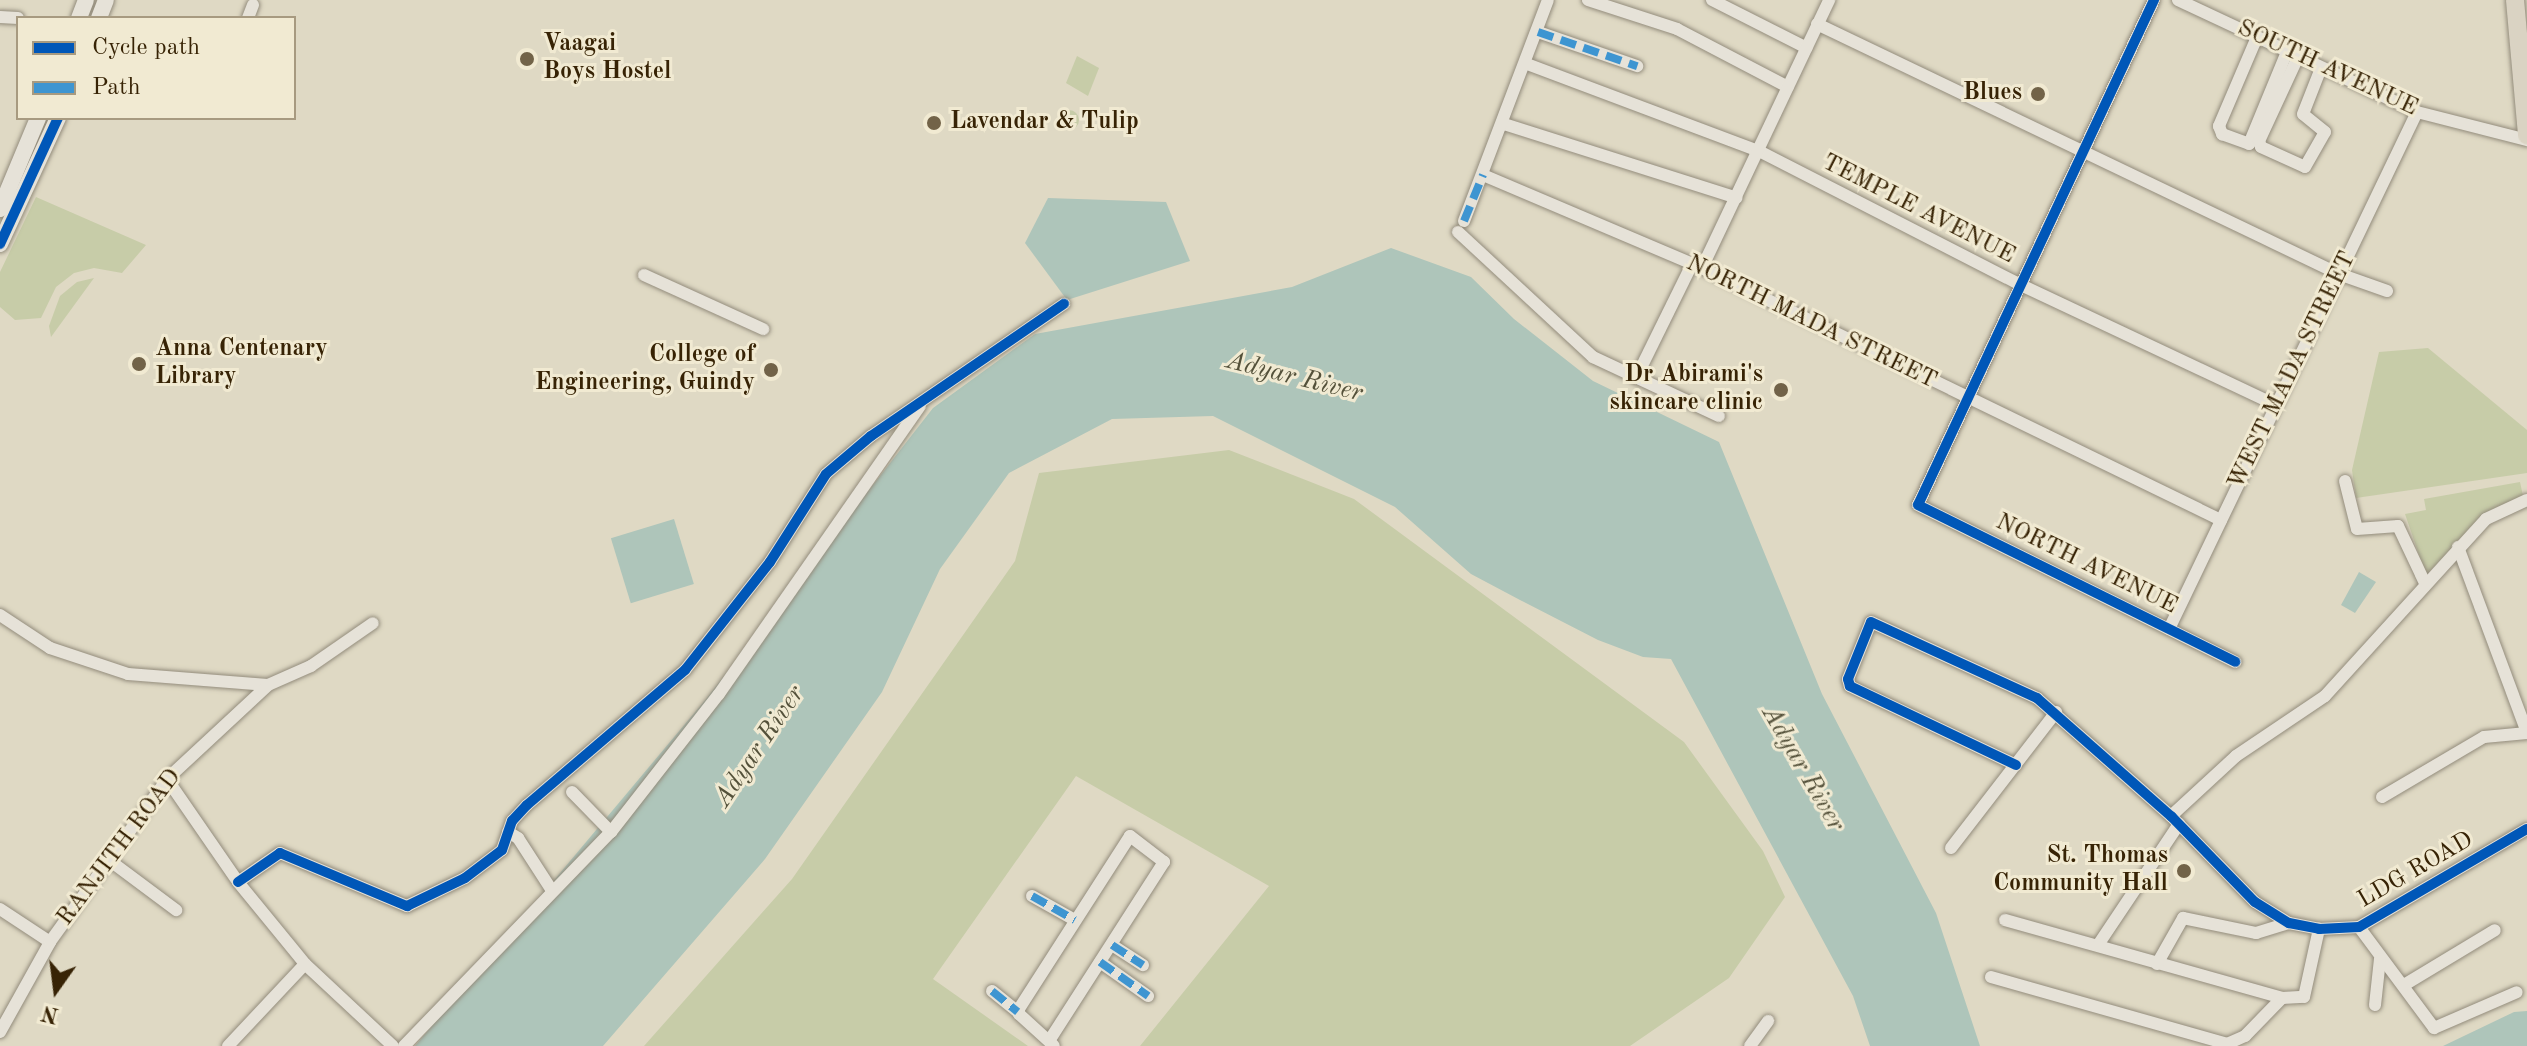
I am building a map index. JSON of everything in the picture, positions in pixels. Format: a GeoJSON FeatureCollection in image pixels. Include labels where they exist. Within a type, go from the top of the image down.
{"type":"FeatureCollection","features":[{"type":"Feature","properties":{"kind":"main road"},"geometry":{"type":"LineString","coordinates":[[2515,0],[2527,137]]}},
{"type":"Feature","properties":{"kind":"main road"},"geometry":{"type":"LineString","coordinates":[[0,209],[37,120]]}},
{"type":"Feature","properties":{"kind":"main road"},"geometry":{"type":"LineString","coordinates":[[0,244],[57,120]]}},
{"type":"Feature","properties":{"kind":"street"},"geometry":{"type":"LineString","coordinates":[[1548,0],[1527,64],[1461,227],[1593,357],[1719,416]]}},
{"type":"Feature","properties":{"kind":"street"},"geometry":{"type":"LineString","coordinates":[[1588,0],[1677,29],[1788,87]]}},
{"type":"Feature","properties":{"kind":"street"},"geometry":{"type":"LineString","coordinates":[[1712,0],[1807,48]]}},
{"type":"Feature","properties":{"kind":"street"},"geometry":{"type":"LineString","coordinates":[[1636,378],[1737,198],[1829,0]]}},
{"type":"Feature","properties":{"kind":"street"},"geometry":{"type":"LineString","coordinates":[[1968,398],[2154,0]]}},
{"type":"Feature","properties":{"kind":"street","name":"SOUTH AVENUE"},"geometry":{"type":"LineString","coordinates":[[2178,0],[2257,37],[2319,73],[2417,112],[2527,137]]}},
{"type":"Feature","properties":{"kind":"street"},"geometry":{"type":"LineString","coordinates":[[249,16],[253,5]]}},
{"type":"Feature","properties":{"kind":"street"},"geometry":{"type":"LineString","coordinates":[[1817,24],[2339,274],[2387,291]]}},
{"type":"Feature","properties":{"kind":"street"},"geometry":{"type":"LineString","coordinates":[[1538,32],[1637,66]]}},
{"type":"Feature","properties":{"kind":"street"},"geometry":{"type":"LineString","coordinates":[[2257,37],[2219,126],[2222,134],[2249,144],[2293,59]]}},
{"type":"Feature","properties":{"kind":"street"},"geometry":{"type":"LineString","coordinates":[[2293,59],[2259,141],[2305,167],[2325,132],[2303,114],[2319,73]]}},
{"type":"Feature","properties":{"kind":"street","name":"TEMPLE AVENUE"},"geometry":{"type":"LineString","coordinates":[[1527,64],[1759,151],[2021,285],[2276,405]]}},
{"type":"Feature","properties":{"kind":"street","name":"WEST MADA STREET"},"geometry":{"type":"LineString","coordinates":[[2169,629],[2417,112]]}},
{"type":"Feature","properties":{"kind":"street"},"geometry":{"type":"LineString","coordinates":[[1504,124],[1737,198]]}},
{"type":"Feature","properties":{"kind":"street","name":"NORTH MADA STREET"},"geometry":{"type":"LineString","coordinates":[[1483,175],[1697,266],[2221,520]]}},
{"type":"Feature","properties":{"kind":"street"},"geometry":{"type":"LineString","coordinates":[[644,275],[763,329]]}},
{"type":"Feature","properties":{"kind":"street"},"geometry":{"type":"LineString","coordinates":[[238,882],[280,853],[401,905],[417,905],[502,850],[508,832],[527,805],[685,670],[770,562],[826,474],[924,400],[1064,304]]}},
{"type":"Feature","properties":{"kind":"street","name":"NORTH AVENUE"},"geometry":{"type":"LineString","coordinates":[[1968,398],[1918,505],[2235,662]]}},
{"type":"Feature","properties":{"kind":"street"},"geometry":{"type":"LineString","coordinates":[[404,1046],[551,889],[611,832],[719,694],[924,400]]}},
{"type":"Feature","properties":{"kind":"street"},"geometry":{"type":"LineString","coordinates":[[2345,481],[2357,529],[2398,526],[2425,583]]}},
{"type":"Feature","properties":{"kind":"street"},"geometry":{"type":"LineString","coordinates":[[2098,945],[2175,820],[2236,756],[2325,696],[2486,519],[2527,500]]}},
{"type":"Feature","properties":{"kind":"street"},"geometry":{"type":"LineString","coordinates":[[2382,797],[2484,737],[2527,733],[2458,547]]}},
{"type":"Feature","properties":{"kind":"street","name":"RANJITH ROAD"},"geometry":{"type":"LineString","coordinates":[[0,615],[50,648],[128,674],[268,685]]}},
{"type":"Feature","properties":{"kind":"street","name":"LDG ROAD"},"geometry":{"type":"LineString","coordinates":[[2016,765],[1850,686],[1848,679],[1871,622],[2037,698],[2175,820],[2255,902],[2289,923],[2319,929],[2359,927],[2527,829]]}},
{"type":"Feature","properties":{"kind":"street","name":"RANJITH ROAD"},"geometry":{"type":"LineString","coordinates":[[0,1032],[50,942],[167,779],[268,685],[311,666],[373,623]]}},
{"type":"Feature","properties":{"kind":"street"},"geometry":{"type":"LineString","coordinates":[[1951,848],[2056,712]]}},
{"type":"Feature","properties":{"kind":"street"},"geometry":{"type":"LineString","coordinates":[[167,779],[238,882],[305,964],[393,1046]]}},
{"type":"Feature","properties":{"kind":"street"},"geometry":{"type":"LineString","coordinates":[[572,792],[611,832]]}},
{"type":"Feature","properties":{"kind":"street"},"geometry":{"type":"LineString","coordinates":[[508,832],[518,838],[551,889]]}},
{"type":"Feature","properties":{"kind":"street"},"geometry":{"type":"LineString","coordinates":[[992,991],[1052,1043],[1163,864],[1163,857],[1128,836],[1018,1012]]}},
{"type":"Feature","properties":{"kind":"street"},"geometry":{"type":"LineString","coordinates":[[109,860],[176,910]]}},
{"type":"Feature","properties":{"kind":"street"},"geometry":{"type":"LineString","coordinates":[[1032,896],[1075,920]]}},
{"type":"Feature","properties":{"kind":"street"},"geometry":{"type":"LineString","coordinates":[[0,909],[50,942]]}},
{"type":"Feature","properties":{"kind":"street"},"geometry":{"type":"LineString","coordinates":[[2157,964],[2183,918],[2256,933],[2289,923]]}},
{"type":"Feature","properties":{"kind":"street"},"geometry":{"type":"LineString","coordinates":[[2005,920],[2282,998],[2304,997],[2319,929]]}},
{"type":"Feature","properties":{"kind":"street"},"geometry":{"type":"LineString","coordinates":[[2359,927],[2380,959],[2437,1029],[2517,992]]}},
{"type":"Feature","properties":{"kind":"street"},"geometry":{"type":"LineString","coordinates":[[2404,985],[2495,930]]}},
{"type":"Feature","properties":{"kind":"street"},"geometry":{"type":"LineString","coordinates":[[1112,945],[1143,965]]}},
{"type":"Feature","properties":{"kind":"street"},"geometry":{"type":"LineString","coordinates":[[2375,1005],[2380,959]]}},
{"type":"Feature","properties":{"kind":"street"},"geometry":{"type":"LineString","coordinates":[[1100,962],[1148,996]]}},
{"type":"Feature","properties":{"kind":"street"},"geometry":{"type":"LineString","coordinates":[[228,1046],[305,964]]}},
{"type":"Feature","properties":{"kind":"street"},"geometry":{"type":"LineString","coordinates":[[1991,977],[2227,1044],[2245,1036],[2282,998]]}},
{"type":"Feature","properties":{"kind":"street"},"geometry":{"type":"LineString","coordinates":[[1750,1046],[1768,1021]]}},
{"type":"Feature","properties":{"kind":"green space"},"geometry":{"type":"Polygon","coordinates":[[[1077,56],[1099,68],[1088,96],[1066,83],[1077,56]]]}},
{"type":"Feature","properties":{"kind":"green space"},"geometry":{"type":"Polygon","coordinates":[[[1069,110],[1076,113],[1079,120],[1076,127],[1069,130],[1062,127],[1059,120],[1062,113],[1069,110]]]}},
{"type":"Feature","properties":{"kind":"green space"},"geometry":{"type":"Polygon","coordinates":[[[36,197],[146,245],[122,273],[94,268],[74,273],[56,287],[41,318],[15,320],[0,307],[0,272],[36,197]]]}},
{"type":"Feature","properties":{"kind":"green space"},"geometry":{"type":"Polygon","coordinates":[[[94,278],[51,337],[49,326],[60,296],[77,282],[94,278]]]}},
{"type":"Feature","properties":{"kind":"green space"},"geometry":{"type":"Polygon","coordinates":[[[2428,348],[2527,430],[2527,473],[2356,498],[2352,470],[2379,352],[2428,348]]]}},
{"type":"Feature","properties":{"kind":"green space"},"geometry":{"type":"Polygon","coordinates":[[[1229,450],[1354,499],[1684,742],[1763,851],[1785,897],[1729,978],[1630,1046],[1140,1046],[1269,886],[1076,776],[933,979],[1028,1046],[644,1046],[792,879],[1015,561],[1039,473],[1229,450]]]}},
{"type":"Feature","properties":{"kind":"green space"},"geometry":{"type":"Polygon","coordinates":[[[2520,482],[2523,496],[2470,529],[2426,575],[2405,514],[2426,510],[2424,499],[2520,482]]]}},
{"type":"Feature","properties":{"kind":"water"},"geometry":{"type":"Polygon","coordinates":[[[1048,198],[1166,202],[1190,261],[1067,300],[1025,243],[1048,198]]]}},
{"type":"Feature","properties":{"kind":"water","name":"Adyar River"},"geometry":{"type":"Polygon","coordinates":[[[1391,248],[1471,277],[1514,319],[1593,381],[1719,442],[1822,694],[1936,913],[1980,1046],[1870,1046],[1853,996],[1671,659],[1643,657],[1598,640],[1520,600],[1471,574],[1395,507],[1213,416],[1112,419],[1009,473],[940,569],[882,692],[765,859],[603,1046],[415,1046],[706,699],[933,408],[1035,334],[1292,287],[1391,248]]]}},
{"type":"Feature","properties":{"kind":"water"},"geometry":{"type":"Polygon","coordinates":[[[674,519],[694,584],[631,603],[611,538],[674,519]]]}},
{"type":"Feature","properties":{"kind":"water"},"geometry":{"type":"Polygon","coordinates":[[[2359,572],[2376,582],[2355,613],[2341,605],[2359,572]]]}},
{"type":"Feature","properties":{"kind":"water"},"geometry":{"type":"Polygon","coordinates":[[[2527,1011],[2527,1046],[2443,1046],[2514,1012],[2527,1011]]]}},
{"type":"Feature","properties":{"kind":"marked path"},"geometry":{"type":"LineString","coordinates":[[1538,32],[1637,66]]}},
{"type":"Feature","properties":{"kind":"marked path"},"geometry":{"type":"LineString","coordinates":[[1464,221],[1483,175]]}},
{"type":"Feature","properties":{"kind":"marked path"},"geometry":{"type":"LineString","coordinates":[[1032,896],[1075,920]]}},
{"type":"Feature","properties":{"kind":"marked path"},"geometry":{"type":"LineString","coordinates":[[1112,945],[1143,965]]}},
{"type":"Feature","properties":{"kind":"marked path"},"geometry":{"type":"LineString","coordinates":[[1100,962],[1148,996]]}},
{"type":"Feature","properties":{"kind":"marked path"},"geometry":{"type":"LineString","coordinates":[[992,991],[1018,1012]]}},
{"type":"Feature","properties":{"kind":"cycle path"},"geometry":{"type":"LineString","coordinates":[[2154,0],[1918,505],[2235,662]]}},
{"type":"Feature","properties":{"kind":"cycle path"},"geometry":{"type":"LineString","coordinates":[[0,244],[57,120]]}},
{"type":"Feature","properties":{"kind":"cycle path"},"geometry":{"type":"LineString","coordinates":[[238,882],[280,853],[407,906],[465,878],[502,850],[512,821],[527,805],[685,670],[770,562],[826,474],[871,436],[1064,304]]}},
{"type":"Feature","properties":{"kind":"cycle path"},"geometry":{"type":"LineString","coordinates":[[2016,765],[1850,686],[1848,679],[1871,622],[2037,698],[2171,816],[2255,902],[2289,923],[2319,929],[2359,927],[2527,829]]}},
{"type":"Feature","properties":{"kind":"place","name":"Vaagai Boys Hostel"},"geometry":{"type":"Point","coordinates":[527,59]}},
{"type":"Feature","properties":{"kind":"place","name":"Blues"},"geometry":{"type":"Point","coordinates":[2038,94]}},
{"type":"Feature","properties":{"kind":"place","name":"Lavendar & Tulip"},"geometry":{"type":"Point","coordinates":[934,123]}},
{"type":"Feature","properties":{"kind":"place","name":"Anna Centenary Library"},"geometry":{"type":"Point","coordinates":[139,364]}},
{"type":"Feature","properties":{"kind":"place","name":"College of Engineering, Guindy"},"geometry":{"type":"Point","coordinates":[771,370]}},
{"type":"Feature","properties":{"kind":"place","name":"Dr Abirami's skincare clinic"},"geometry":{"type":"Point","coordinates":[1781,390]}},
{"type":"Feature","properties":{"kind":"place","name":"St. Thomas Community Hall"},"geometry":{"type":"Point","coordinates":[2184,871]}}]}
